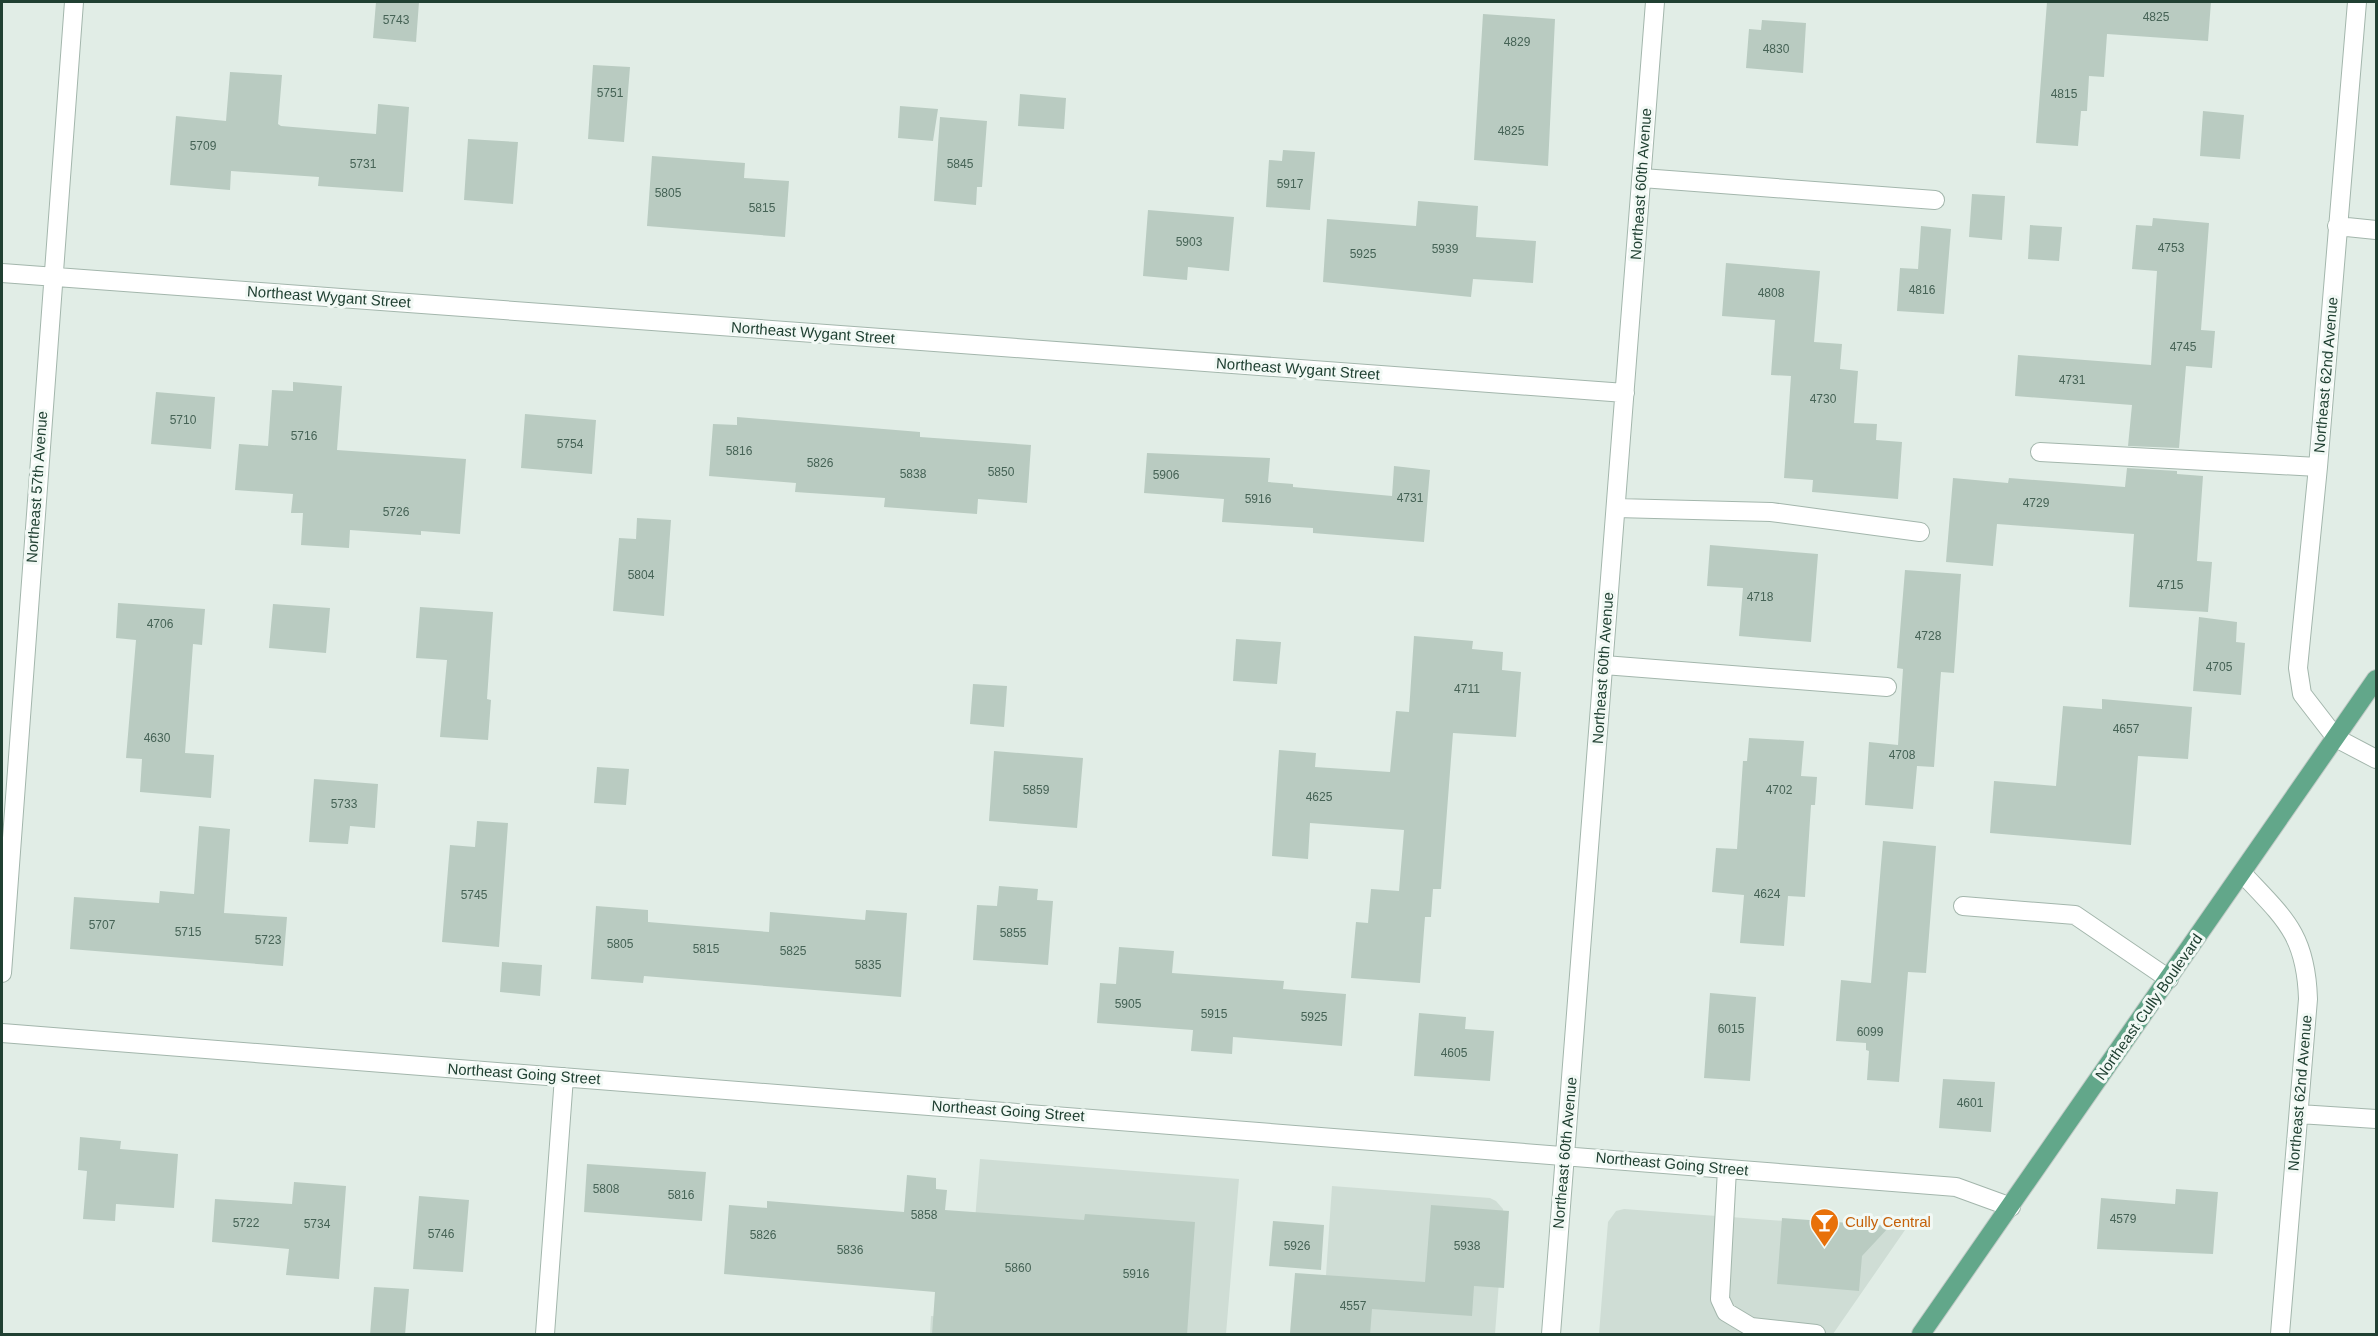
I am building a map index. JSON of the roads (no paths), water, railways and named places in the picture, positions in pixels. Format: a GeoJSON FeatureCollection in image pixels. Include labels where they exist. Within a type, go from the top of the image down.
{"type":"FeatureCollection","features":[{"type":"Feature","properties":{"kind":"main road","name":"Northeast Cully Boulevard"},"geometry":{"type":"LineString","coordinates":[[1921,1335],[2376,679]]}},
{"type":"Feature","properties":{"kind":"street","name":"Northeast 57th Avenue"},"geometry":{"type":"LineString","coordinates":[[2,973],[74,2]]}},
{"type":"Feature","properties":{"kind":"street","name":"Northeast 60th Avenue"},"geometry":{"type":"LineString","coordinates":[[1551,1335],[1655,2]]}},
{"type":"Feature","properties":{"kind":"street","name":"Northeast 62nd Avenue"},"geometry":{"type":"LineString","coordinates":[[2336,738],[2302,694],[2298,668],[2318,467],[2356,2]]}},
{"type":"Feature","properties":{"kind":"street"},"geometry":{"type":"LineString","coordinates":[[1642,178],[1935,200]]}},
{"type":"Feature","properties":{"kind":"street"},"geometry":{"type":"LineString","coordinates":[[2337,226],[2376,230]]}},
{"type":"Feature","properties":{"kind":"street","name":"Northeast Wygant Street"},"geometry":{"type":"LineString","coordinates":[[2,273],[1625,393]]}},
{"type":"Feature","properties":{"kind":"street"},"geometry":{"type":"LineString","coordinates":[[2040,452],[2318,467]]}},
{"type":"Feature","properties":{"kind":"street"},"geometry":{"type":"LineString","coordinates":[[1616,508],[1770,512],[1920,532]]}},
{"type":"Feature","properties":{"kind":"street"},"geometry":{"type":"LineString","coordinates":[[1604,665],[1887,687]]}},
{"type":"Feature","properties":{"kind":"street"},"geometry":{"type":"LineString","coordinates":[[2336,738],[2376,759]]}},
{"type":"Feature","properties":{"kind":"street","name":"Northeast 62nd Avenue"},"geometry":{"type":"LineString","coordinates":[[2242,873],[2288,923],[2307,968],[2308,999],[2280,1335]]}},
{"type":"Feature","properties":{"kind":"street"},"geometry":{"type":"LineString","coordinates":[[1963,906],[2075,915],[2169,979]]}},
{"type":"Feature","properties":{"kind":"street","name":"Northeast Going Street"},"geometry":{"type":"LineString","coordinates":[[2,1033],[1956,1187],[2011,1207]]}},
{"type":"Feature","properties":{"kind":"street"},"geometry":{"type":"LineString","coordinates":[[545,1335],[564,1077]]}},
{"type":"Feature","properties":{"kind":"street"},"geometry":{"type":"LineString","coordinates":[[2299,1114],[2376,1119]]}},
{"type":"Feature","properties":{"kind":"street"},"geometry":{"type":"LineString","coordinates":[[1727,1169],[1720,1299],[1726,1312],[1751,1327],[1816,1335]]}},
{"type":"Feature","properties":{"kind":"place","name":"Cully Central"},"geometry":{"type":"Point","coordinates":[1824,1248]}}]}
